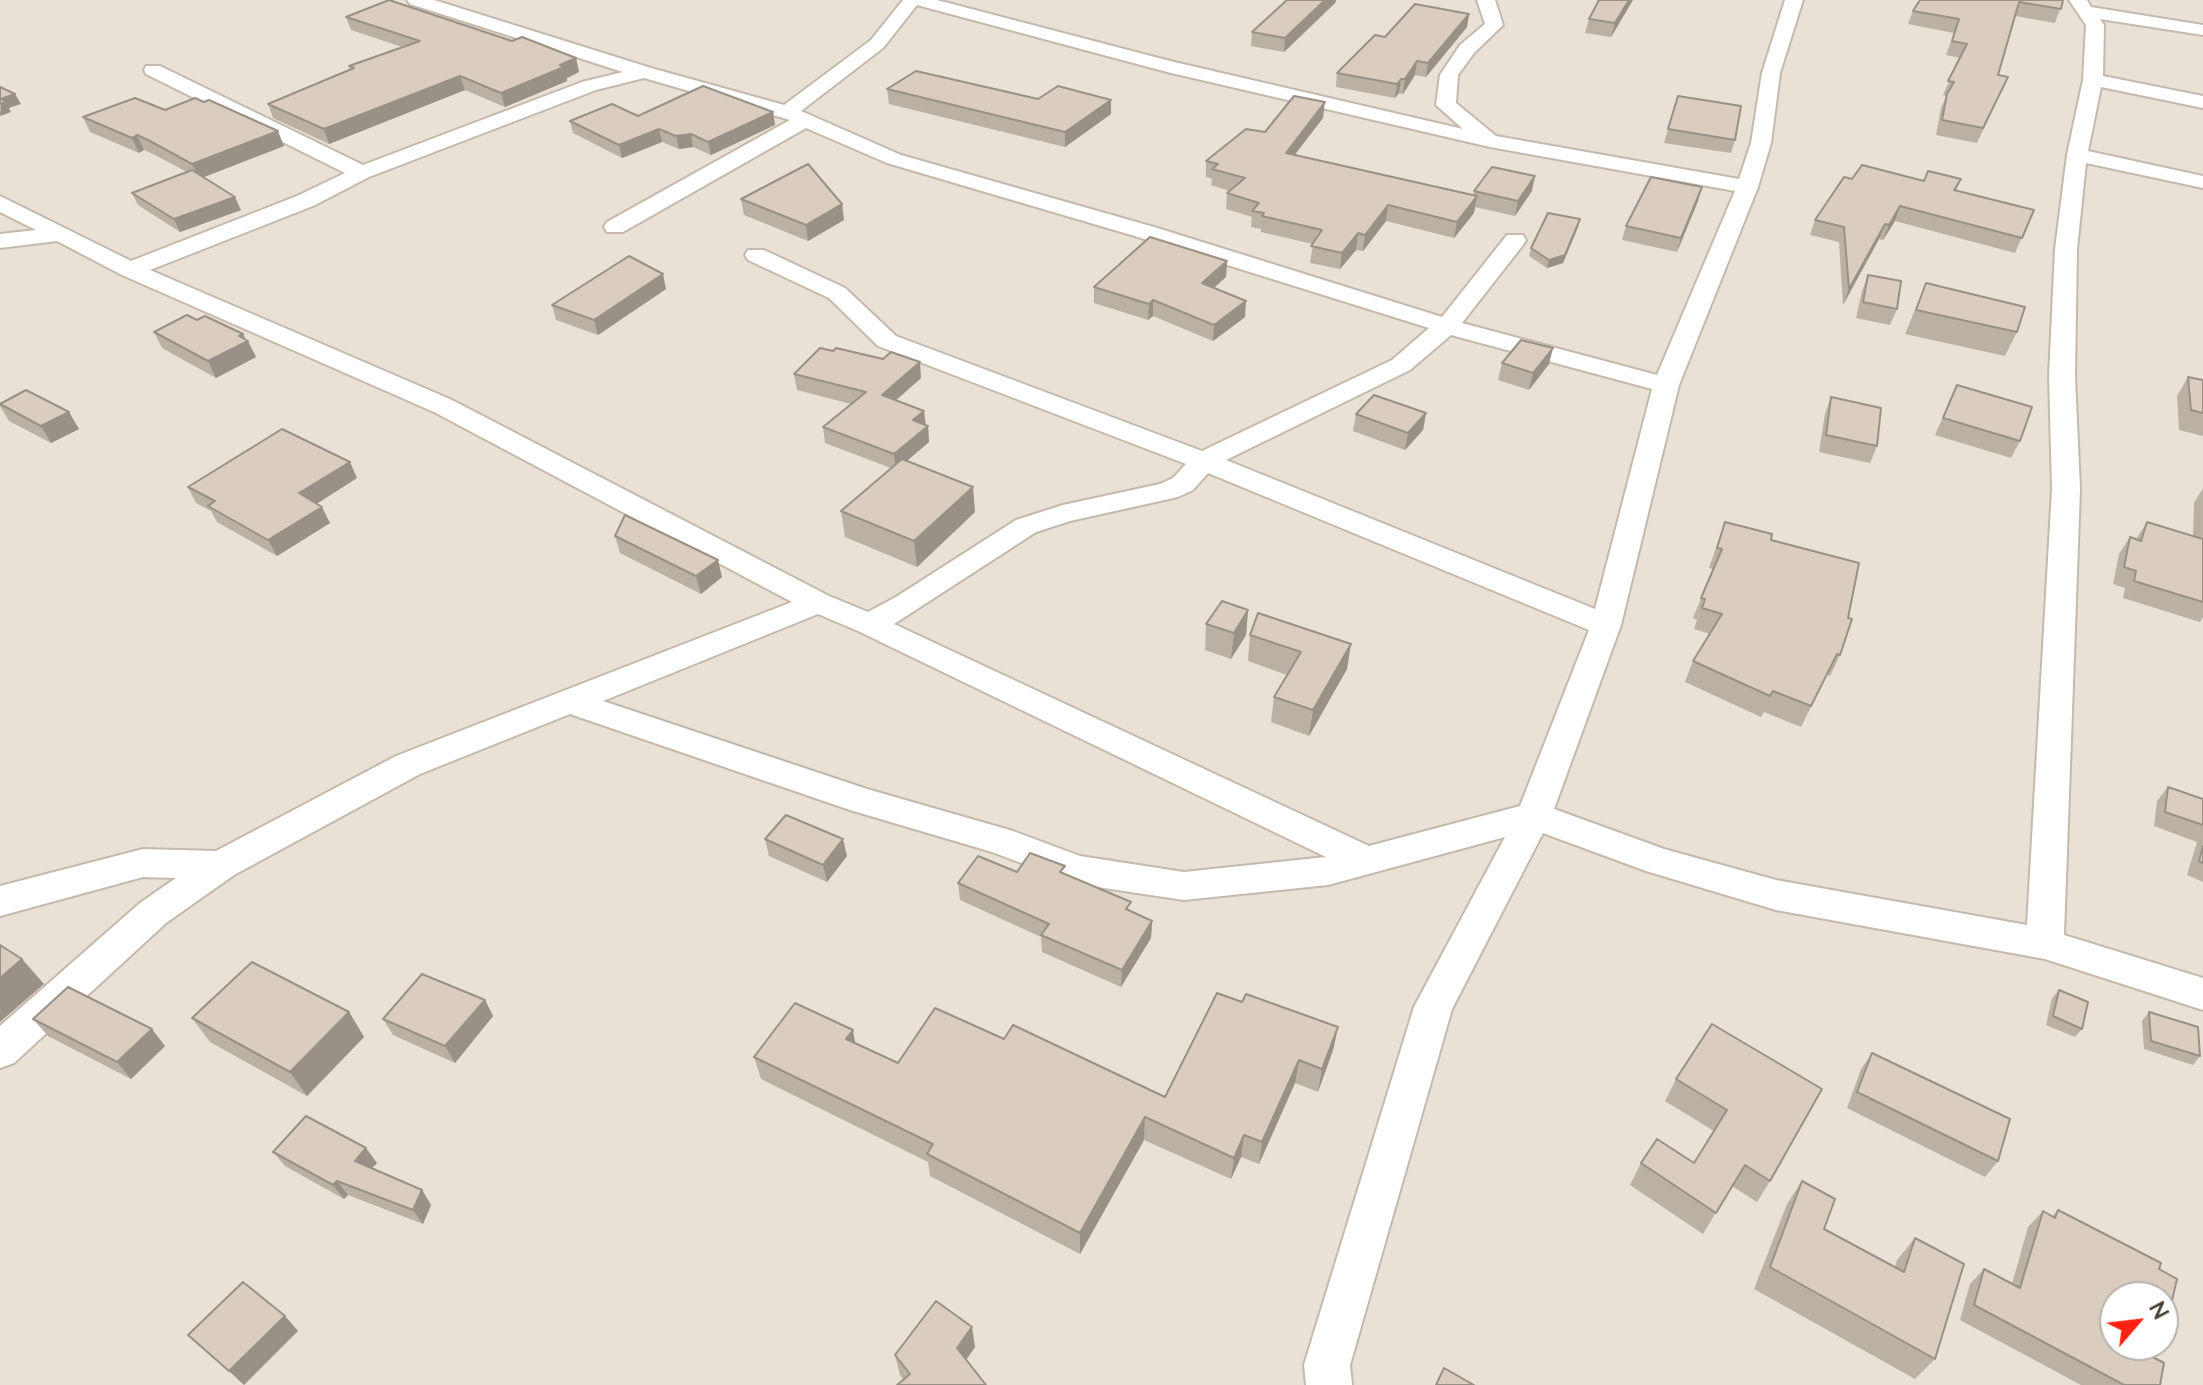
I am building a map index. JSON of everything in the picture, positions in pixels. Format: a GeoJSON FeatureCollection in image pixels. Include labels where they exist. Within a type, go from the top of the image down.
{"type":"FeatureCollection","features":[{"type":"Feature","properties":{"kind":"street"},"geometry":{"type":"LineString","coordinates":[[416,0],[796,116],[894,159],[1447,326],[1666,385]]}},
{"type":"Feature","properties":{"kind":"street"},"geometry":{"type":"LineString","coordinates":[[615,227],[796,116],[877,44],[914,0],[1167,66],[1490,141],[1747,187]]}},
{"type":"Feature","properties":{"kind":"street"},"geometry":{"type":"LineString","coordinates":[[1486,0],[1494,25],[1467,49],[1449,75],[1446,105],[1490,141]]}},
{"type":"Feature","properties":{"kind":"street"},"geometry":{"type":"LineString","coordinates":[[1329,1385],[1327,1365],[1433,1007],[1534,816],[1606,625],[1666,385],[1747,187],[1761,143],[1771,73],[1794,0]]}},
{"type":"Feature","properties":{"kind":"street"},"geometry":{"type":"LineString","coordinates":[[2082,6],[2203,30]]}},
{"type":"Feature","properties":{"kind":"street"},"geometry":{"type":"LineString","coordinates":[[2045,944],[2066,489],[2062,376],[2066,249],[2077,155],[2093,80],[2095,25],[2082,6]]}},
{"type":"Feature","properties":{"kind":"street"},"geometry":{"type":"LineString","coordinates":[[153,70],[362,173]]}},
{"type":"Feature","properties":{"kind":"street"},"geometry":{"type":"LineString","coordinates":[[130,270],[305,201],[362,173],[589,86],[644,72]]}},
{"type":"Feature","properties":{"kind":"street"},"geometry":{"type":"LineString","coordinates":[[2093,80],[2203,102]]}},
{"type":"Feature","properties":{"kind":"street"},"geometry":{"type":"LineString","coordinates":[[2077,155],[2203,182]]}},
{"type":"Feature","properties":{"kind":"street"},"geometry":{"type":"LineString","coordinates":[[0,203],[130,270],[443,406],[818,603],[869,624],[1367,861]]}},
{"type":"Feature","properties":{"kind":"street"},"geometry":{"type":"LineString","coordinates":[[0,241],[60,234]]}},
{"type":"Feature","properties":{"kind":"street"},"geometry":{"type":"LineString","coordinates":[[869,624],[907,604],[1026,526],[1063,514],[1168,491],[1183,484],[1203,461],[1401,365],[1447,326],[1515,240]]}},
{"type":"Feature","properties":{"kind":"street"},"geometry":{"type":"LineString","coordinates":[[756,255],[837,293],[887,341],[1203,461],[1606,625]]}},
{"type":"Feature","properties":{"kind":"street"},"geometry":{"type":"LineString","coordinates":[[0,1051],[153,913],[221,865],[408,765],[818,603]]}},
{"type":"Feature","properties":{"kind":"street"},"geometry":{"type":"LineString","coordinates":[[566,700],[833,791],[1001,841],[1077,870],[1184,886],[1328,871],[1534,816],[1659,861],[1776,895],[2045,944],[2203,994]]}},
{"type":"Feature","properties":{"kind":"street"},"geometry":{"type":"LineString","coordinates":[[0,901],[143,863],[221,865]]}},
{"type":"Feature","properties":{"kind":"shaded area"},"geometry":{"type":"Polygon","coordinates":[[[0,0],[2203,0],[2203,1385],[0,1385],[0,0]]]}},
{"type":"Feature","properties":{"kind":"building"},"geometry":{"type":"Polygon","coordinates":[[[389,0],[512,41],[522,37],[576,58],[560,65],[564,67],[501,93],[460,76],[324,129],[268,104],[354,68],[349,66],[420,41],[346,17],[389,0]]]}},
{"type":"Feature","properties":{"kind":"building"},"geometry":{"type":"Polygon","coordinates":[[[1287,0],[1325,0],[1285,38],[1252,32],[1287,0]]]}},
{"type":"Feature","properties":{"kind":"building"},"geometry":{"type":"Polygon","coordinates":[[[1599,0],[1629,0],[1615,23],[1589,19],[1599,0]]]}},
{"type":"Feature","properties":{"kind":"building"},"geometry":{"type":"Polygon","coordinates":[[[1920,0],[2063,0],[2061,9],[2019,2],[1998,75],[2008,77],[1983,128],[1942,120],[1947,94],[1954,82],[1948,81],[1967,44],[1952,41],[1959,19],[1913,11],[1920,0]]]}},
{"type":"Feature","properties":{"kind":"building"},"geometry":{"type":"Polygon","coordinates":[[[1415,4],[1469,14],[1428,63],[1417,61],[1405,79],[1397,84],[1337,73],[1375,35],[1385,37],[1415,4]]]}},
{"type":"Feature","properties":{"kind":"building"},"geometry":{"type":"Polygon","coordinates":[[[916,71],[1038,99],[1058,86],[1111,100],[1065,132],[887,89],[916,71]]]}},
{"type":"Feature","properties":{"kind":"building"},"geometry":{"type":"Polygon","coordinates":[[[703,86],[773,112],[708,142],[691,134],[676,136],[659,129],[619,145],[570,121],[612,104],[638,116],[703,86]]]}},
{"type":"Feature","properties":{"kind":"building"},"geometry":{"type":"Polygon","coordinates":[[[0,87],[15,94],[1,99],[6,102],[0,104],[0,87]]]}},
{"type":"Feature","properties":{"kind":"building"},"geometry":{"type":"Polygon","coordinates":[[[1294,96],[1325,102],[1286,153],[1477,196],[1457,222],[1388,205],[1365,235],[1358,233],[1342,253],[1311,246],[1322,230],[1252,211],[1259,203],[1227,193],[1245,178],[1212,169],[1218,164],[1206,161],[1246,129],[1265,132],[1294,96]]]}},
{"type":"Feature","properties":{"kind":"building"},"geometry":{"type":"Polygon","coordinates":[[[1678,96],[1741,106],[1735,140],[1668,129],[1678,96]]]}},
{"type":"Feature","properties":{"kind":"building"},"geometry":{"type":"Polygon","coordinates":[[[135,98],[165,110],[195,98],[204,102],[209,100],[278,131],[192,164],[137,135],[132,138],[83,117],[135,98]]]}},
{"type":"Feature","properties":{"kind":"building"},"geometry":{"type":"Polygon","coordinates":[[[808,164],[842,204],[806,225],[741,199],[808,164]]]}},
{"type":"Feature","properties":{"kind":"building"},"geometry":{"type":"Polygon","coordinates":[[[1862,165],[1924,181],[1928,171],[1961,179],[1954,190],[2034,210],[2022,238],[1900,206],[1889,225],[1885,224],[1849,289],[1844,227],[1815,220],[1844,177],[1852,179],[1862,165]]]}},
{"type":"Feature","properties":{"kind":"building"},"geometry":{"type":"Polygon","coordinates":[[[1492,167],[1535,176],[1518,201],[1474,191],[1492,167]]]}},
{"type":"Feature","properties":{"kind":"building"},"geometry":{"type":"Polygon","coordinates":[[[192,170],[235,197],[174,219],[132,193],[192,170]]]}},
{"type":"Feature","properties":{"kind":"building"},"geometry":{"type":"Polygon","coordinates":[[[1651,177],[1702,187],[1681,238],[1626,226],[1651,177]]]}},
{"type":"Feature","properties":{"kind":"building"},"geometry":{"type":"Polygon","coordinates":[[[1548,213],[1580,219],[1565,255],[1549,260],[1531,248],[1548,213]]]}},
{"type":"Feature","properties":{"kind":"building"},"geometry":{"type":"Polygon","coordinates":[[[1150,237],[1227,261],[1202,283],[1246,301],[1214,325],[1153,300],[1149,304],[1094,287],[1150,237]]]}},
{"type":"Feature","properties":{"kind":"building"},"geometry":{"type":"Polygon","coordinates":[[[629,256],[663,274],[594,320],[552,305],[629,256]]]}},
{"type":"Feature","properties":{"kind":"building"},"geometry":{"type":"Polygon","coordinates":[[[1868,275],[1901,281],[1897,309],[1863,302],[1868,275]]]}},
{"type":"Feature","properties":{"kind":"building"},"geometry":{"type":"Polygon","coordinates":[[[1926,283],[2025,307],[2017,332],[1916,310],[1926,283]]]}},
{"type":"Feature","properties":{"kind":"building"},"geometry":{"type":"Polygon","coordinates":[[[187,315],[197,320],[205,316],[243,334],[239,336],[248,341],[208,361],[154,332],[187,315]]]}},
{"type":"Feature","properties":{"kind":"building"},"geometry":{"type":"Polygon","coordinates":[[[1521,340],[1553,348],[1533,373],[1502,363],[1521,340]]]}},
{"type":"Feature","properties":{"kind":"building"},"geometry":{"type":"Polygon","coordinates":[[[820,348],[833,351],[836,348],[883,359],[891,352],[920,362],[882,395],[924,411],[913,420],[928,426],[894,454],[823,427],[866,392],[794,374],[820,348]]]}},
{"type":"Feature","properties":{"kind":"building"},"geometry":{"type":"Polygon","coordinates":[[[2188,377],[2203,380],[2203,413],[2191,410],[2188,377]]]}},
{"type":"Feature","properties":{"kind":"building"},"geometry":{"type":"Polygon","coordinates":[[[1957,385],[2032,407],[2020,441],[1943,418],[1957,385]]]}},
{"type":"Feature","properties":{"kind":"building"},"geometry":{"type":"Polygon","coordinates":[[[26,390],[69,412],[41,426],[0,404],[26,390]]]}},
{"type":"Feature","properties":{"kind":"building"},"geometry":{"type":"Polygon","coordinates":[[[1374,395],[1426,413],[1408,433],[1356,414],[1374,395]]]}},
{"type":"Feature","properties":{"kind":"building"},"geometry":{"type":"Polygon","coordinates":[[[1831,397],[1881,408],[1877,446],[1826,435],[1831,397]]]}},
{"type":"Feature","properties":{"kind":"building"},"geometry":{"type":"Polygon","coordinates":[[[282,429],[350,462],[299,493],[322,507],[268,540],[208,506],[215,501],[188,487],[282,429]]]}},
{"type":"Feature","properties":{"kind":"building"},"geometry":{"type":"Polygon","coordinates":[[[902,459],[973,487],[914,541],[841,511],[902,459]]]}},
{"type":"Feature","properties":{"kind":"building"},"geometry":{"type":"Polygon","coordinates":[[[625,515],[718,560],[696,576],[615,536],[625,515]]]}},
{"type":"Feature","properties":{"kind":"building"},"geometry":{"type":"Polygon","coordinates":[[[1725,522],[1772,534],[1771,540],[1859,563],[1848,618],[1852,619],[1840,655],[1837,654],[1811,706],[1773,691],[1770,696],[1693,661],[1722,614],[1702,608],[1705,599],[1701,598],[1722,549],[1717,548],[1725,522]]]}},
{"type":"Feature","properties":{"kind":"building"},"geometry":{"type":"Polygon","coordinates":[[[2147,522],[2203,539],[2203,602],[2134,581],[2136,571],[2124,567],[2130,537],[2141,541],[2147,522]]]}},
{"type":"Feature","properties":{"kind":"building"},"geometry":{"type":"Polygon","coordinates":[[[1222,601],[1248,610],[1234,633],[1206,624],[1222,601]]]}},
{"type":"Feature","properties":{"kind":"building"},"geometry":{"type":"Polygon","coordinates":[[[1258,613],[1351,644],[1313,710],[1274,697],[1301,652],[1250,635],[1258,613]]]}},
{"type":"Feature","properties":{"kind":"building"},"geometry":{"type":"Polygon","coordinates":[[[2168,787],[2203,799],[2203,825],[2165,812],[2168,787]]]}},
{"type":"Feature","properties":{"kind":"building"},"geometry":{"type":"Polygon","coordinates":[[[786,815],[843,839],[823,865],[765,839],[786,815]]]}},
{"type":"Feature","properties":{"kind":"building"},"geometry":{"type":"Polygon","coordinates":[[[1030,853],[1065,866],[1060,872],[1131,902],[1126,909],[1152,921],[1122,970],[1041,935],[1049,924],[958,883],[978,856],[1017,872],[1030,853]]]}},
{"type":"Feature","properties":{"kind":"building"},"geometry":{"type":"Polygon","coordinates":[[[0,945],[22,959],[0,978],[0,945]]]}},
{"type":"Feature","properties":{"kind":"building"},"geometry":{"type":"Polygon","coordinates":[[[252,962],[349,1012],[290,1072],[192,1018],[252,962]]]}},
{"type":"Feature","properties":{"kind":"building"},"geometry":{"type":"Polygon","coordinates":[[[422,974],[485,1000],[445,1046],[383,1019],[422,974]]]}},
{"type":"Feature","properties":{"kind":"building"},"geometry":{"type":"Polygon","coordinates":[[[68,987],[152,1029],[117,1062],[33,1019],[68,987]]]}},
{"type":"Feature","properties":{"kind":"building"},"geometry":{"type":"Polygon","coordinates":[[[2059,990],[2088,1002],[2082,1029],[2053,1016],[2059,990]]]}},
{"type":"Feature","properties":{"kind":"building"},"geometry":{"type":"Polygon","coordinates":[[[1217,993],[1242,1002],[1246,994],[1338,1027],[1322,1069],[1299,1060],[1262,1142],[1244,1135],[1234,1158],[1145,1117],[1080,1233],[927,1154],[933,1144],[754,1057],[795,1003],[853,1030],[846,1039],[898,1063],[935,1008],[1004,1039],[1013,1025],[1165,1097],[1217,993]]]}},
{"type":"Feature","properties":{"kind":"building"},"geometry":{"type":"Polygon","coordinates":[[[2149,1012],[2198,1027],[2200,1056],[2151,1041],[2149,1012]]]}},
{"type":"Feature","properties":{"kind":"building"},"geometry":{"type":"Polygon","coordinates":[[[1712,1024],[1822,1089],[1770,1181],[1745,1165],[1716,1213],[1641,1163],[1657,1139],[1694,1163],[1727,1110],[1676,1079],[1712,1024]]]}},
{"type":"Feature","properties":{"kind":"building"},"geometry":{"type":"Polygon","coordinates":[[[1872,1053],[2010,1119],[1998,1161],[1857,1092],[1872,1053]]]}},
{"type":"Feature","properties":{"kind":"building"},"geometry":{"type":"Polygon","coordinates":[[[306,1116],[366,1148],[355,1161],[422,1190],[413,1210],[337,1181],[333,1185],[273,1152],[306,1116]]]}},
{"type":"Feature","properties":{"kind":"building"},"geometry":{"type":"Polygon","coordinates":[[[1802,1181],[1835,1199],[1824,1229],[1904,1272],[1915,1238],[1964,1264],[1935,1359],[1770,1267],[1802,1181]]]}},
{"type":"Feature","properties":{"kind":"building"},"geometry":{"type":"Polygon","coordinates":[[[2058,1210],[2161,1263],[2159,1269],[2177,1279],[2099,1281],[2099,1361],[2160,1361],[2164,1363],[2160,1385],[2124,1385],[1974,1305],[1984,1269],[2020,1288],[2043,1211],[2055,1218],[2058,1210]]]}},
{"type":"Feature","properties":{"kind":"building"},"geometry":{"type":"Polygon","coordinates":[[[243,1282],[285,1316],[229,1371],[188,1335],[243,1282]]]}},
{"type":"Feature","properties":{"kind":"building"},"geometry":{"type":"Polygon","coordinates":[[[936,1301],[972,1327],[957,1348],[986,1385],[897,1385],[910,1374],[895,1355],[936,1301]]]}},
{"type":"Feature","properties":{"kind":"building"},"geometry":{"type":"Polygon","coordinates":[[[1444,1368],[1474,1385],[1436,1385],[1444,1368]]]}}]}
